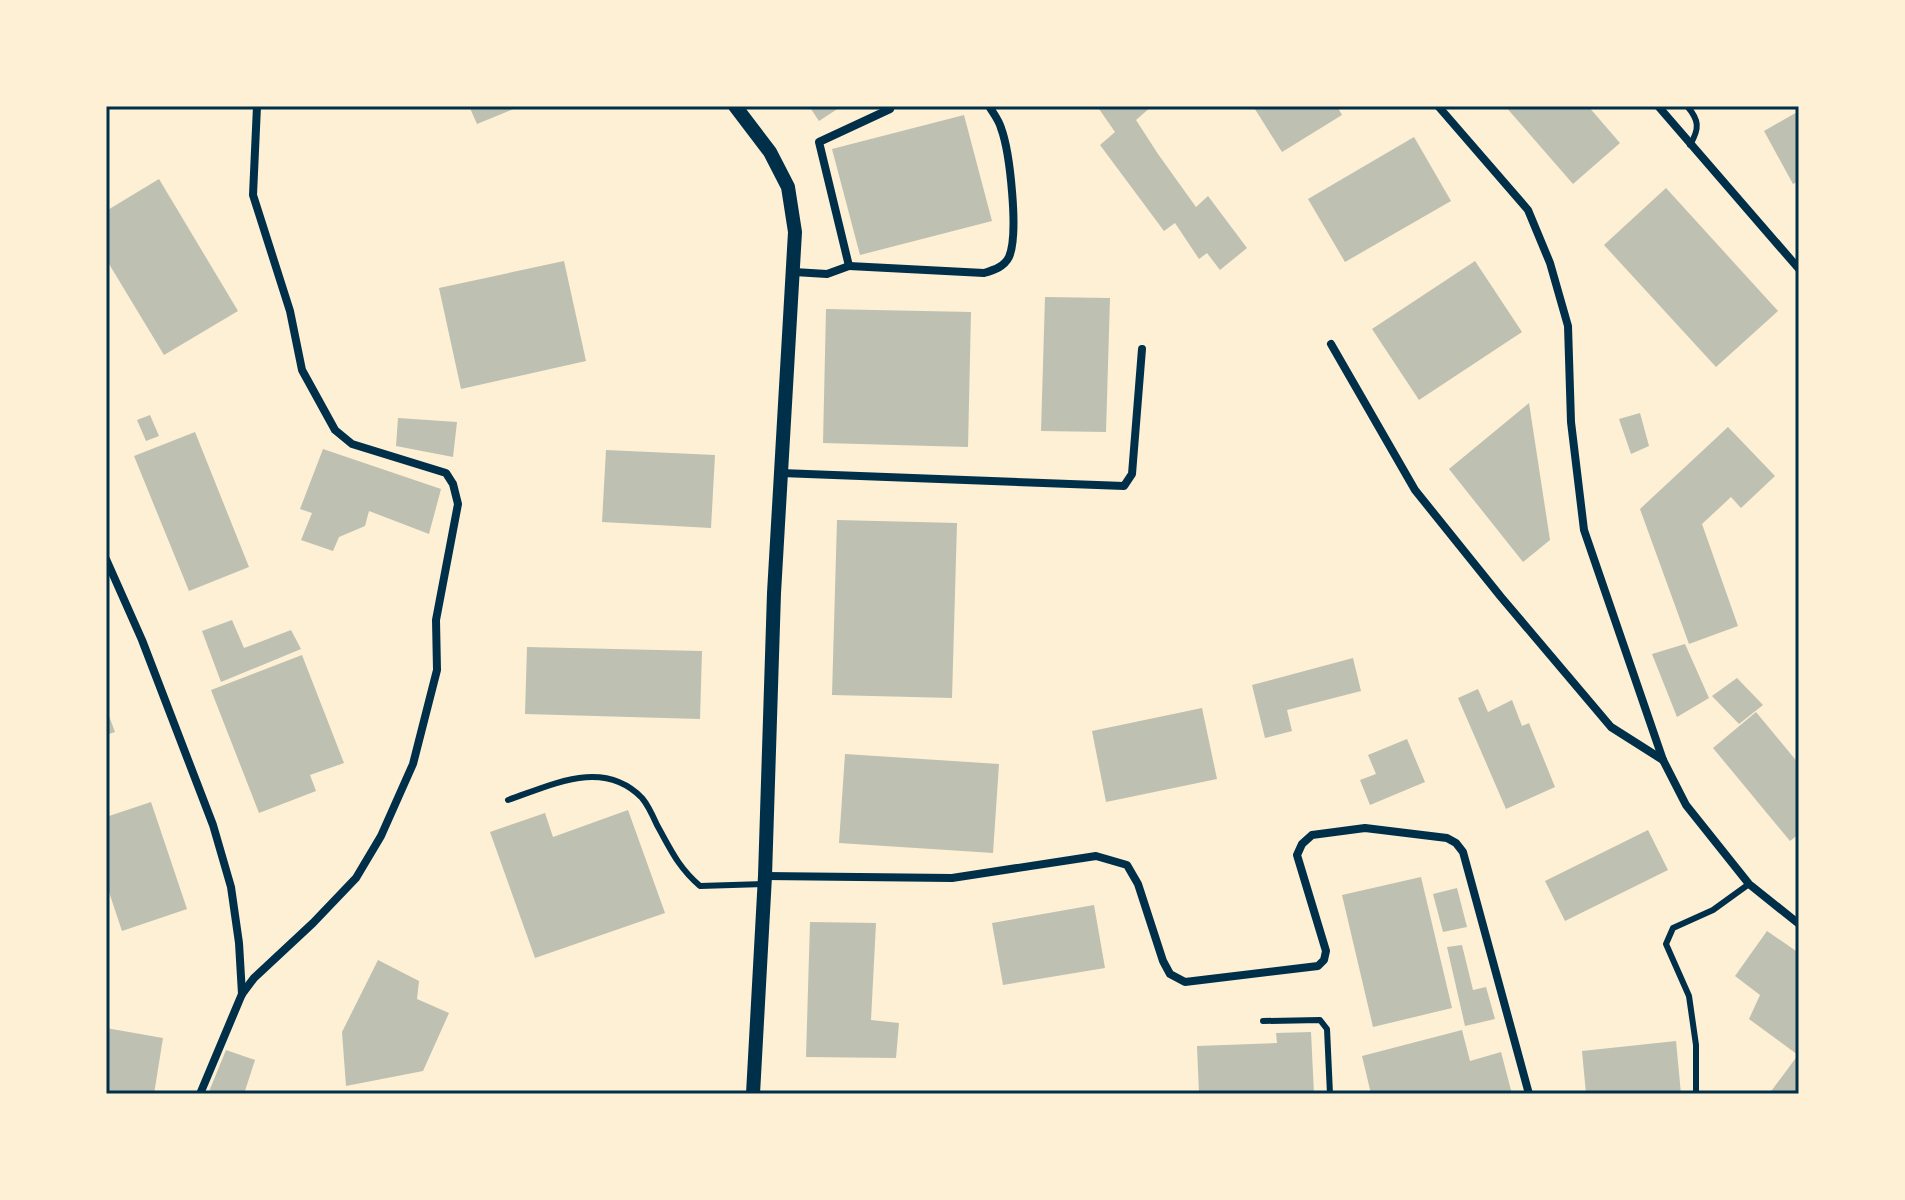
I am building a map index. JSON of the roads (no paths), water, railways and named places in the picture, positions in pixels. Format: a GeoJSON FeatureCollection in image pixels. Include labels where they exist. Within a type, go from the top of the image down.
{"type":"FeatureCollection","features":[{"type":"Feature","properties":{"kind":"street"},"geometry":{"type":"LineString","coordinates":[[200,1094],[242,994],[254,978],[356,878],[381,836],[413,764],[437,670],[436,620],[458,504],[453,484],[446,473],[352,444],[335,430],[302,370],[290,311],[253,195],[257,106]]}},
{"type":"Feature","properties":{"kind":"street"},"geometry":{"type":"LineString","coordinates":[[735,106],[770,152],[788,187],[795,232],[753,1094]]}},
{"type":"Feature","properties":{"kind":"street"},"geometry":{"type":"LineString","coordinates":[[794,272],[827,274],[849,266],[984,273],[1000,268],[1008,259],[1012,246],[1012,182],[1001,127],[989,106]]}},
{"type":"Feature","properties":{"kind":"street"},"geometry":{"type":"LineString","coordinates":[[1438,106],[1528,210],[1550,263],[1568,326],[1571,422],[1584,530],[1663,760],[1686,805],[1749,884],[1799,924]]}},
{"type":"Feature","properties":{"kind":"street"},"geometry":{"type":"LineString","coordinates":[[1658,106],[1799,269]]}},
{"type":"Feature","properties":{"kind":"street"},"geometry":{"type":"LineString","coordinates":[[849,266],[819,142],[890,109]]}},
{"type":"Feature","properties":{"kind":"street"},"geometry":{"type":"LineString","coordinates":[[1331,344],[1415,490],[1611,727],[1663,760]]}},
{"type":"Feature","properties":{"kind":"street"},"geometry":{"type":"LineString","coordinates":[[781,473],[1124,486],[1132,474],[1142,349]]}},
{"type":"Feature","properties":{"kind":"street"},"geometry":{"type":"LineString","coordinates":[[106,559],[142,640],[213,825],[231,887],[242,994]]}},
{"type":"Feature","properties":{"kind":"street"},"geometry":{"type":"LineString","coordinates":[[764,880],[952,878],[1096,856],[1127,865],[1138,884],[1163,961],[1170,974],[1185,982],[1318,966],[1324,960],[1326,951],[1297,855],[1302,844],[1312,835],[1365,828],[1447,838],[1463,852],[1529,1094]]}},
{"type":"Feature","properties":{"kind":"lane"},"geometry":{"type":"LineString","coordinates":[[1687,106],[1698,118],[1698,132],[1690,145]]}},
{"type":"Feature","properties":{"kind":"lane"},"geometry":{"type":"LineString","coordinates":[[508,800],[568,780],[599,776],[620,780],[643,800],[682,870],[700,886],[764,880]]}},
{"type":"Feature","properties":{"kind":"lane"},"geometry":{"type":"LineString","coordinates":[[1696,1094],[1696,1045],[1689,996],[1666,944],[1673,928],[1713,910],[1749,884]]}},
{"type":"Feature","properties":{"kind":"lane"},"geometry":{"type":"LineString","coordinates":[[1263,1021],[1320,1020],[1327,1029],[1330,1094]]}}]}
